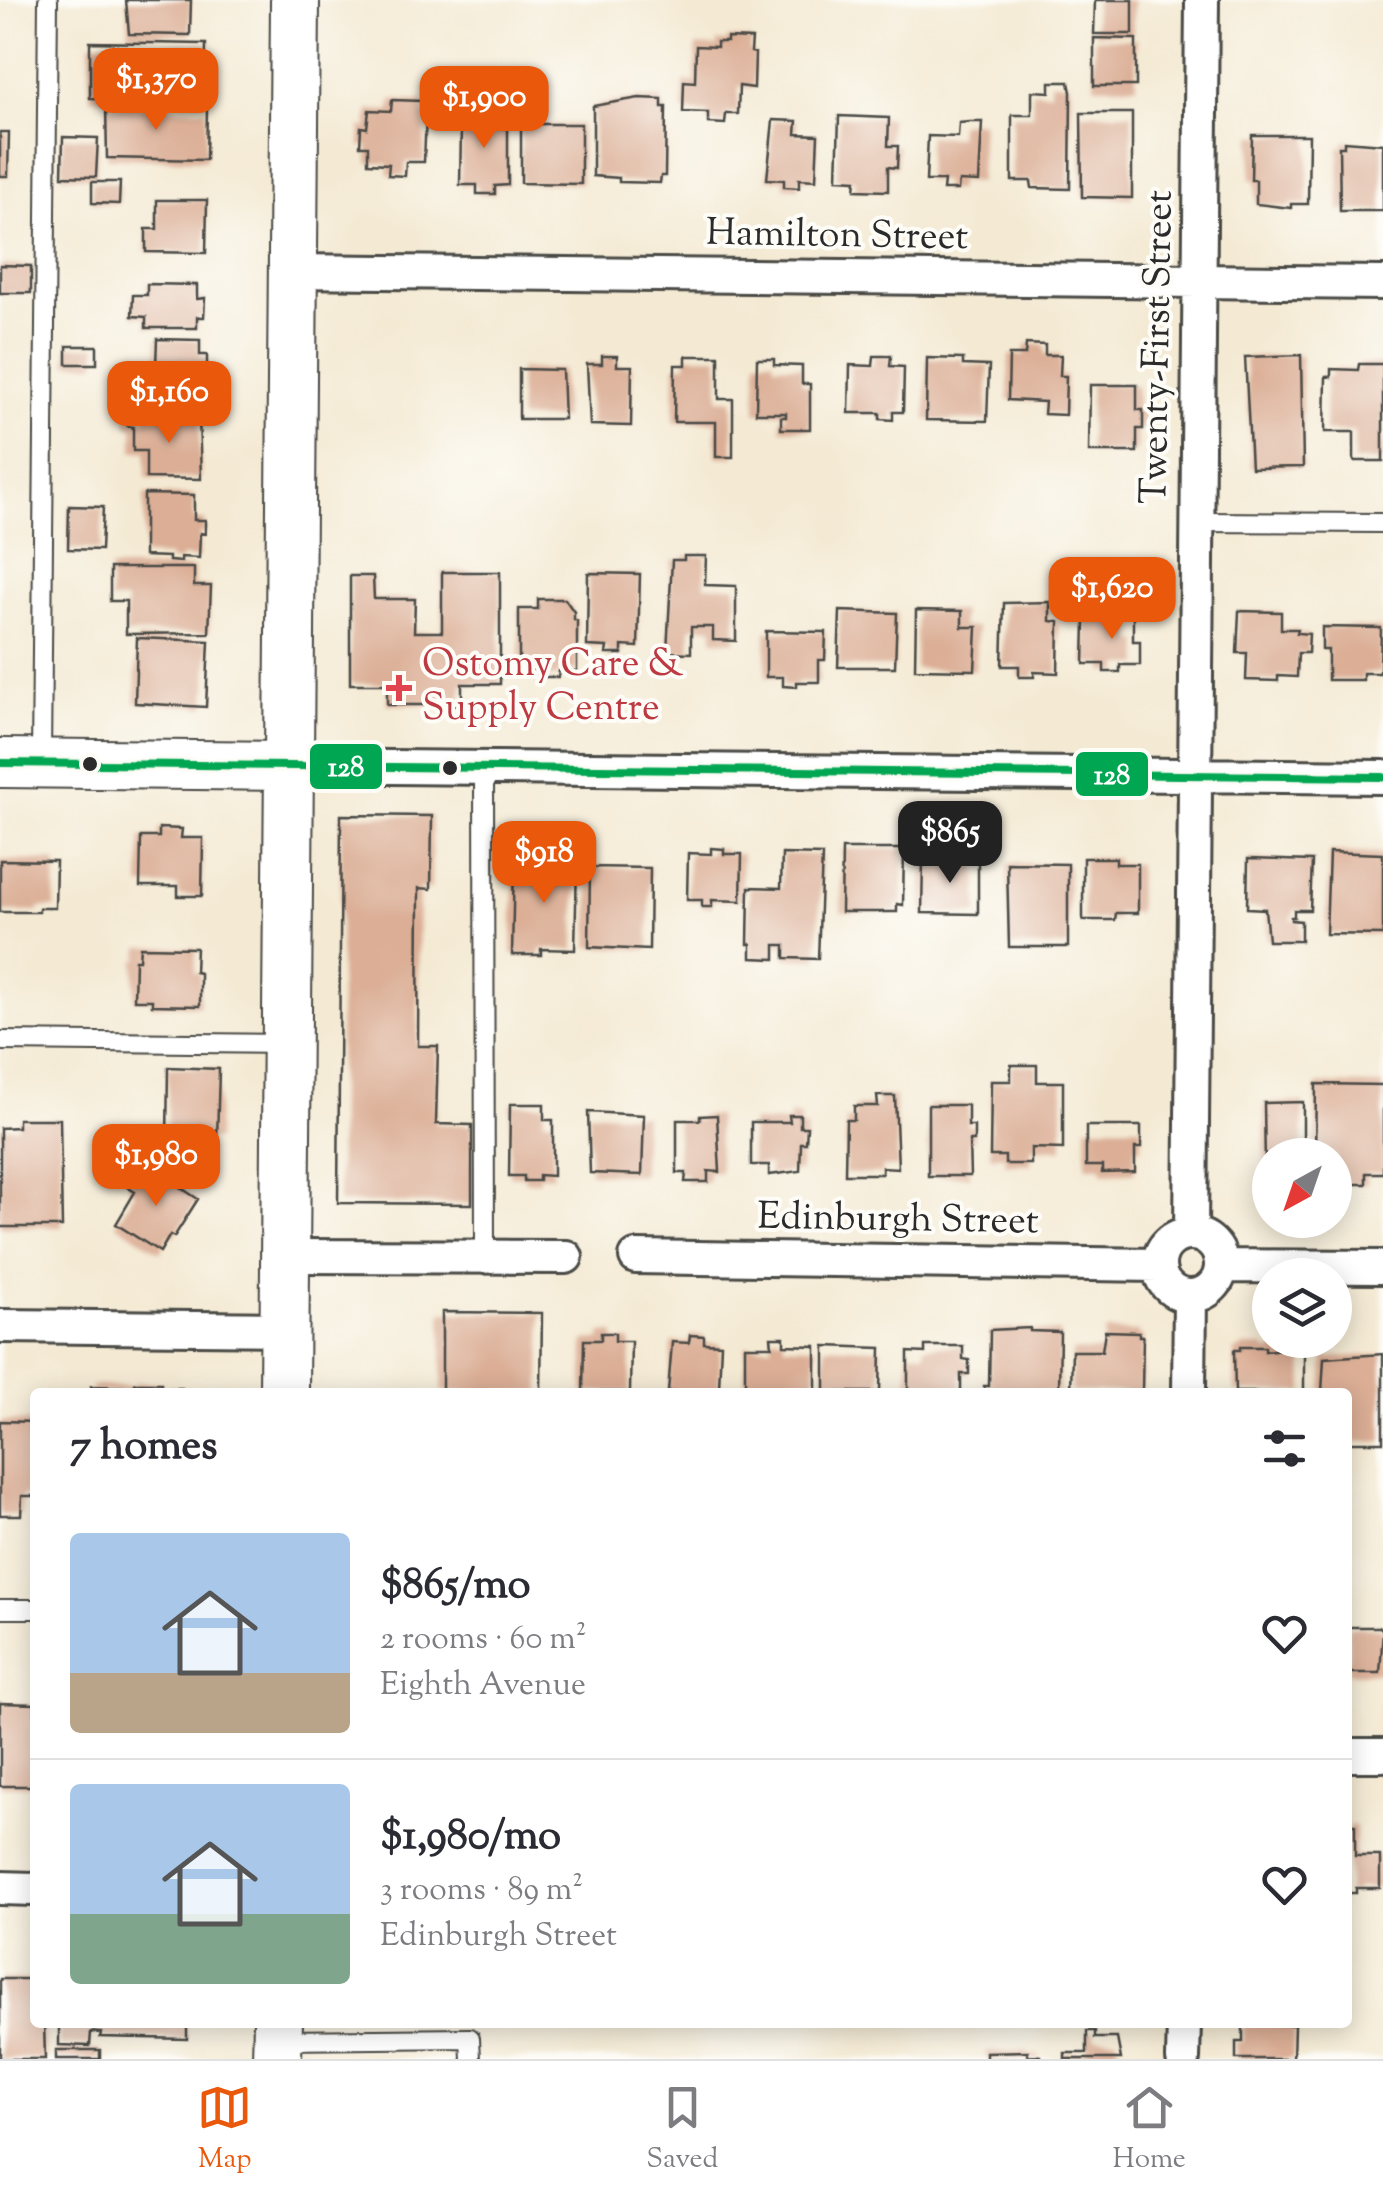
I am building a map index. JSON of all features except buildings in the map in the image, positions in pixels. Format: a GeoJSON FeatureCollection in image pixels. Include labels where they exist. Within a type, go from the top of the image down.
{"type":"FeatureCollection","features":[{"type":"Feature","properties":{"kind":"main road"},"geometry":{"type":"LineString","coordinates":[[284,1388],[295,0]]}},
{"type":"Feature","properties":{"kind":"main road"},"geometry":{"type":"LineString","coordinates":[[20,764],[288,766]]}},
{"type":"Feature","properties":{"kind":"street","name":"Twenty-First Street"},"geometry":{"type":"LineString","coordinates":[[1191,1234],[1202,0]]}},
{"type":"Feature","properties":{"kind":"street","name":"Hamilton Street"},"geometry":{"type":"LineString","coordinates":[[291,271],[1383,283]]}},
{"type":"Feature","properties":{"kind":"street"},"geometry":{"type":"LineString","coordinates":[[288,766],[1383,778]]}},
{"type":"Feature","properties":{"kind":"street"},"geometry":{"type":"LineString","coordinates":[[1191,1234],[1216,1248],[1221,1266],[1215,1284],[1190,1296],[1165,1284],[1158,1265],[1172,1240],[1191,1234]]}},
{"type":"Feature","properties":{"kind":"street"},"geometry":{"type":"LineString","coordinates":[[284,1256],[566,1256]]}},
{"type":"Feature","properties":{"kind":"street","name":"Edinburgh Street"},"geometry":{"type":"LineString","coordinates":[[636,1257],[1158,1265]]}},
{"type":"Feature","properties":{"kind":"street"},"geometry":{"type":"LineString","coordinates":[[1221,1266],[1383,1268]]}},
{"type":"Feature","properties":{"kind":"street"},"geometry":{"type":"LineString","coordinates":[[1190,1296],[1190,1388]]}},
{"type":"Feature","properties":{"kind":"street"},"geometry":{"type":"LineString","coordinates":[[0,1326],[284,1329]]}},
{"type":"Feature","properties":{"kind":"street"},"geometry":{"type":"LineString","coordinates":[[1352,1755],[1383,1755]]}},
{"type":"Feature","properties":{"kind":"street"},"geometry":{"type":"LineString","coordinates":[[0,1888],[30,1889]]}},
{"type":"Feature","properties":{"kind":"street"},"geometry":{"type":"LineString","coordinates":[[1183,2059],[1184,2028]]}},
{"type":"Feature","properties":{"kind":"lane"},"geometry":{"type":"LineString","coordinates":[[20,764],[48,0]]}},
{"type":"Feature","properties":{"kind":"lane"},"geometry":{"type":"LineString","coordinates":[[1198,522],[1383,523]]}},
{"type":"Feature","properties":{"kind":"lane"},"geometry":{"type":"LineString","coordinates":[[484,768],[485,1256]]}},
{"type":"Feature","properties":{"kind":"lane"},"geometry":{"type":"LineString","coordinates":[[0,1041],[286,1044]]}},
{"type":"Feature","properties":{"kind":"lane"},"geometry":{"type":"LineString","coordinates":[[0,1610],[30,1609]]}},
{"type":"Feature","properties":{"kind":"lane"},"geometry":{"type":"LineString","coordinates":[[278,2041],[470,2038],[470,2059]]}},
{"type":"Feature","properties":{"kind":"transit line","name":"128"},"geometry":{"type":"LineString","coordinates":[[0,763],[1383,777]]}},
{"type":"Feature","properties":{"kind":"place","name":"Ostomy Care & Supply Centre"},"geometry":{"type":"Point","coordinates":[399,688]}}]}
